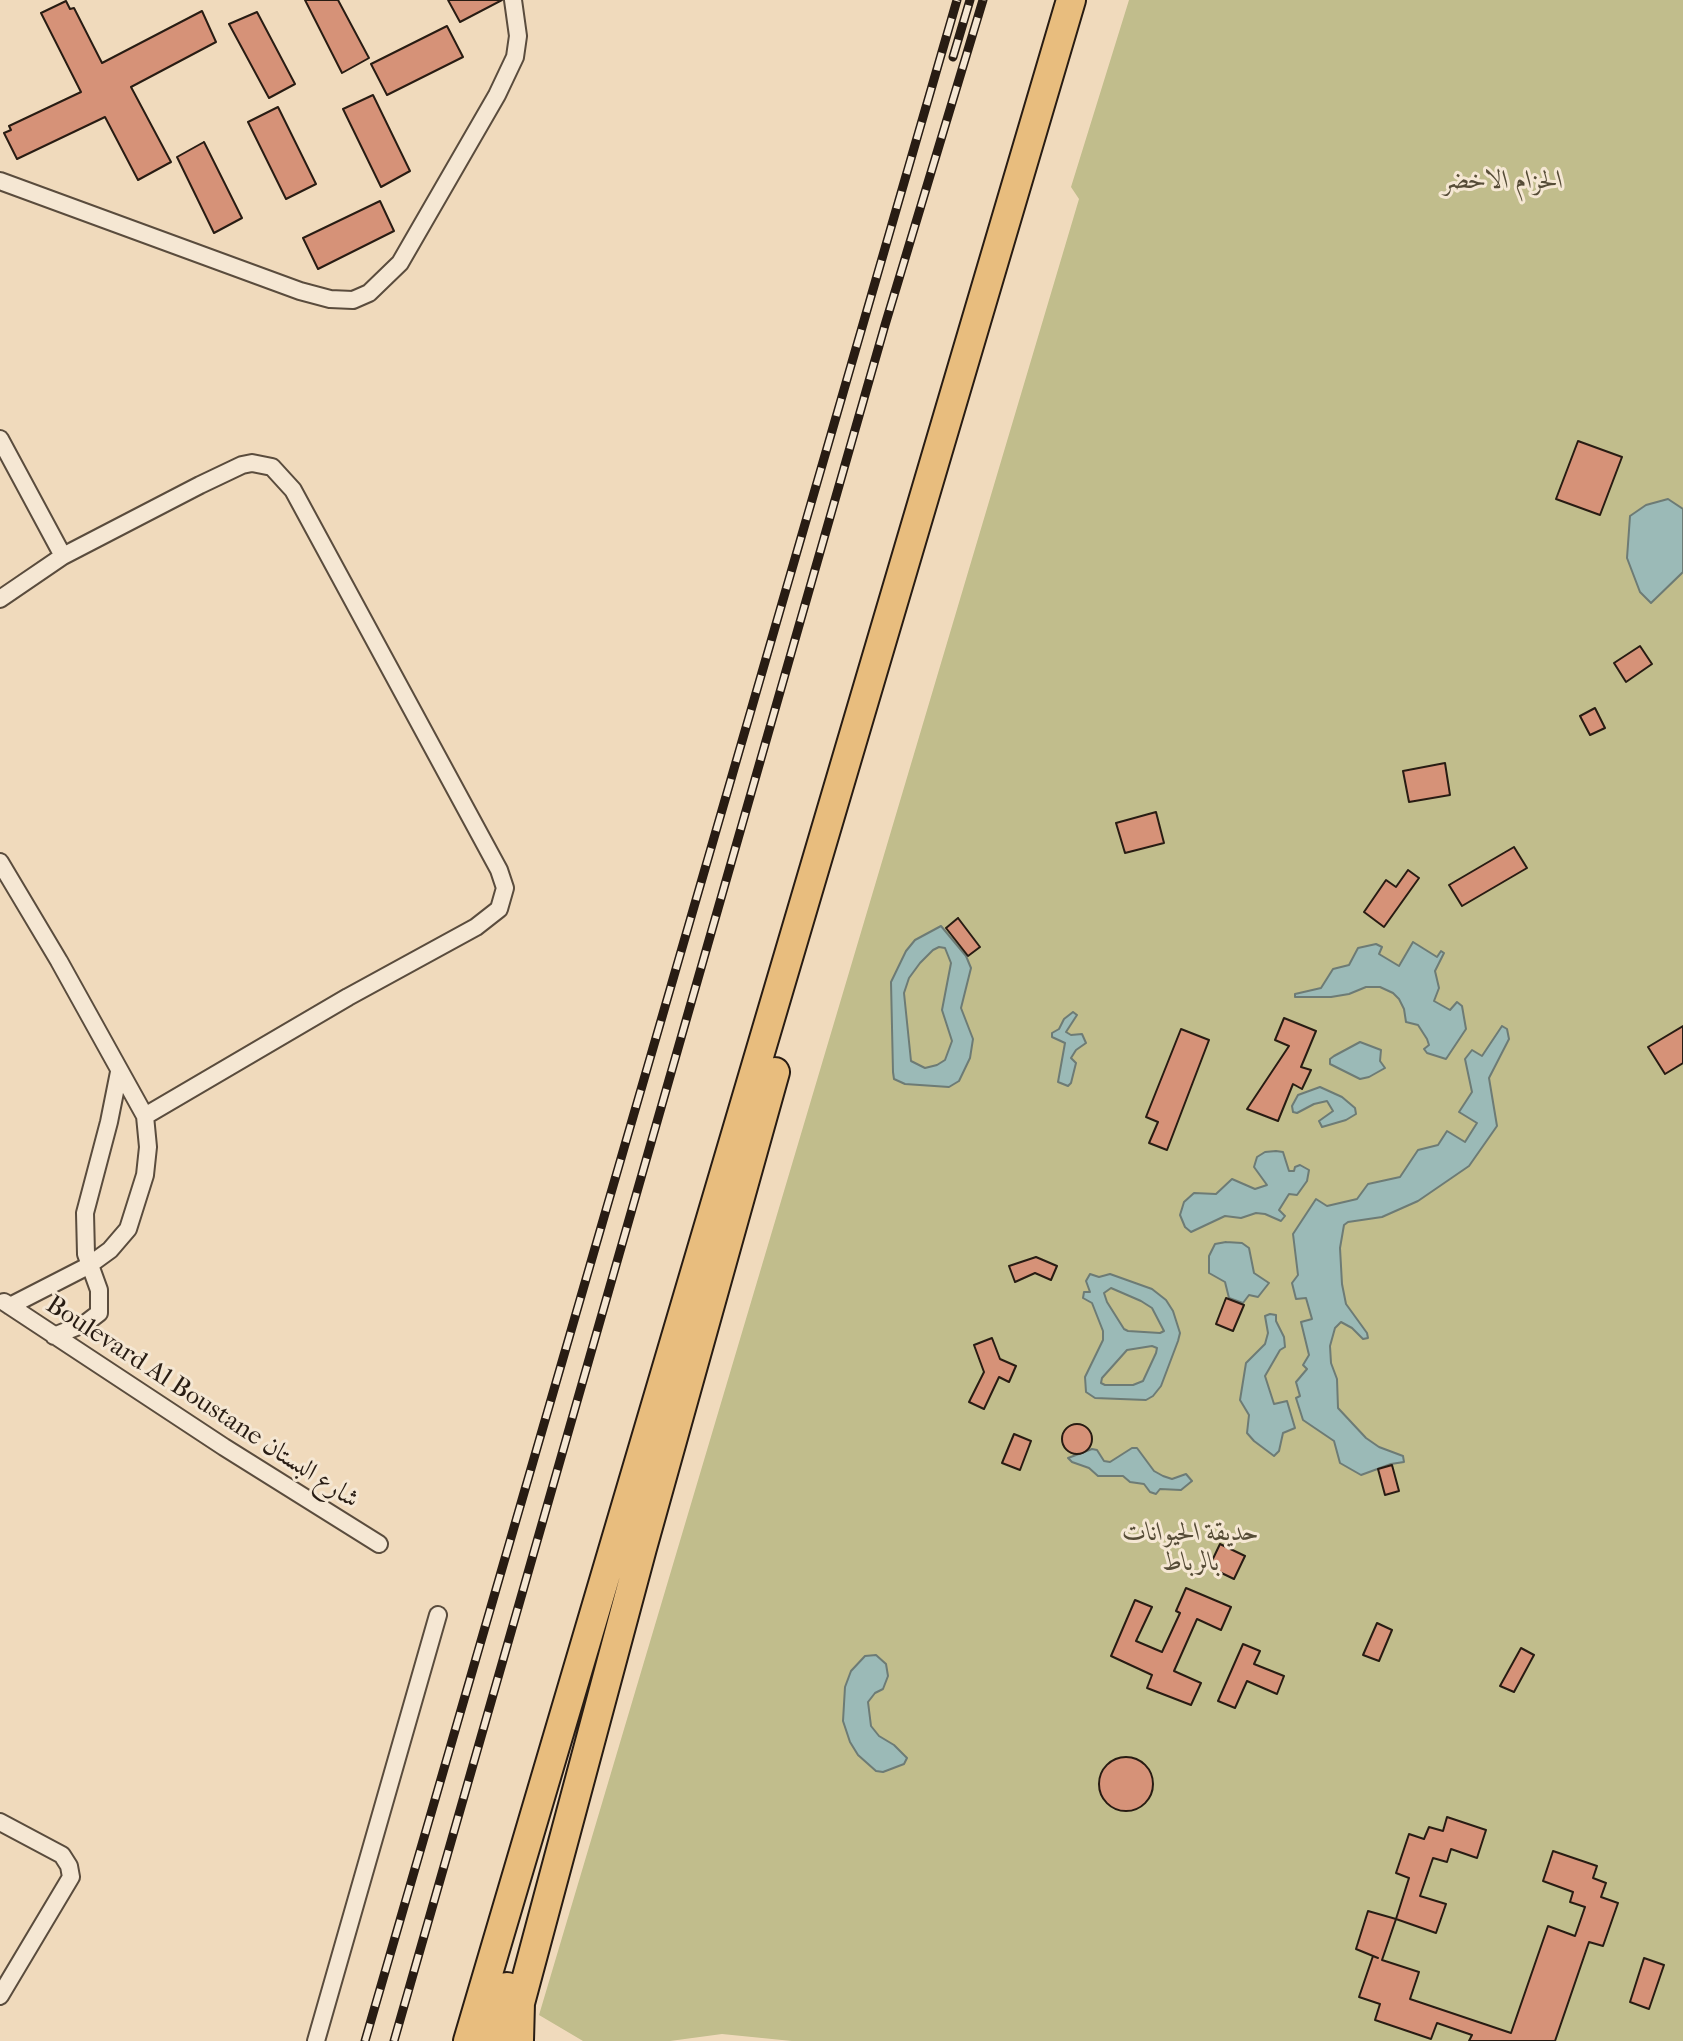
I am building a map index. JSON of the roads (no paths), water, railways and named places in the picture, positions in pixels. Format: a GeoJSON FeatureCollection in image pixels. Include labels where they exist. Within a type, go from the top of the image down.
{"type":"FeatureCollection","features":[{"type":"Feature","properties":{"kind":"highway"},"geometry":{"type":"LineString","coordinates":[[468,2041],[1071,0]]}},
{"type":"Feature","properties":{"kind":"highway"},"geometry":{"type":"LineString","coordinates":[[519,2041],[520,2003],[815,927],[1090,0]]}},
{"type":"Feature","properties":{"kind":"highway"},"geometry":{"type":"LineString","coordinates":[[495,2041],[512,1960],[516,1883]]}},
{"type":"Feature","properties":{"kind":"street"},"geometry":{"type":"LineString","coordinates":[[0,181],[300,291],[330,299],[353,300],[369,293],[400,263],[497,95],[515,57],[518,36],[513,0]]}},
{"type":"Feature","properties":{"kind":"street"},"geometry":{"type":"LineString","coordinates":[[0,439],[63,556]]}},
{"type":"Feature","properties":{"kind":"street"},"geometry":{"type":"LineString","coordinates":[[0,599],[63,556],[242,465],[252,463],[272,467],[293,490],[492,857],[505,888],[499,909],[476,927],[348,997],[145,1116]]}},
{"type":"Feature","properties":{"kind":"street"},"geometry":{"type":"LineString","coordinates":[[0,862],[145,1116],[148,1147],[145,1175],[128,1229],[110,1250],[88,1266],[5,1303]]}},
{"type":"Feature","properties":{"kind":"street"},"geometry":{"type":"LineString","coordinates":[[54,1336],[86,1323],[99,1313],[99,1290],[88,1266],[85,1213],[119,1072]]}},
{"type":"Feature","properties":{"kind":"street","name":"Boulevard Al Boustane شارع البستان"},"geometry":{"type":"LineString","coordinates":[[5,1303],[331,1516],[379,1544]]}},
{"type":"Feature","properties":{"kind":"street"},"geometry":{"type":"LineString","coordinates":[[316,2041],[438,1615]]}},
{"type":"Feature","properties":{"kind":"street"},"geometry":{"type":"LineString","coordinates":[[0,1822],[62,1855],[71,1877],[0,1996]]}},
{"type":"Feature","properties":{"kind":"water"},"geometry":{"type":"Polygon","coordinates":[[[1668,499],[1683,509],[1683,572],[1651,603],[1640,592],[1627,558],[1630,516],[1646,505],[1668,499]]]}},
{"type":"Feature","properties":{"kind":"water"},"geometry":{"type":"Polygon","coordinates":[[[941,926],[966,956],[971,968],[961,1008],[973,1039],[970,1058],[959,1081],[949,1087],[905,1084],[894,1079],[891,982],[915,940],[941,926]],[[945,948],[933,950],[920,963],[909,978],[904,993],[911,1061],[925,1068],[945,1060],[952,1041],[942,1010],[951,963],[945,948]]]}},
{"type":"Feature","properties":{"kind":"water"},"geometry":{"type":"Polygon","coordinates":[[[1413,942],[1437,957],[1441,951],[1444,953],[1435,971],[1439,988],[1434,1001],[1450,1010],[1457,1002],[1462,1006],[1466,1029],[1446,1059],[1427,1053],[1424,1049],[1429,1045],[1418,1025],[1406,1022],[1399,999],[1380,987],[1366,987],[1331,997],[1295,997],[1295,994],[1321,988],[1333,969],[1349,965],[1358,948],[1376,944],[1382,947],[1379,954],[1399,966],[1413,942]]]}},
{"type":"Feature","properties":{"kind":"water"},"geometry":{"type":"Polygon","coordinates":[[[1073,1012],[1077,1015],[1066,1032],[1082,1034],[1086,1043],[1071,1058],[1076,1063],[1068,1086],[1058,1082],[1065,1043],[1052,1037],[1052,1033],[1073,1012]]]}},
{"type":"Feature","properties":{"kind":"water"},"geometry":{"type":"Polygon","coordinates":[[[1502,1026],[1507,1029],[1509,1039],[1489,1078],[1497,1126],[1469,1166],[1418,1201],[1382,1217],[1344,1225],[1340,1248],[1346,1304],[1368,1338],[1363,1339],[1341,1322],[1335,1328],[1330,1346],[1331,1363],[1337,1379],[1338,1408],[1366,1438],[1379,1447],[1403,1456],[1404,1462],[1361,1475],[1340,1463],[1334,1441],[1303,1420],[1296,1398],[1300,1396],[1296,1382],[1307,1369],[1303,1365],[1309,1355],[1301,1322],[1312,1319],[1306,1298],[1296,1299],[1292,1283],[1298,1275],[1293,1234],[1316,1199],[1327,1206],[1357,1199],[1368,1184],[1400,1177],[1418,1150],[1438,1145],[1447,1131],[1465,1142],[1477,1123],[1459,1112],[1472,1092],[1465,1059],[1472,1050],[1482,1056],[1502,1026]]]}},
{"type":"Feature","properties":{"kind":"water"},"geometry":{"type":"Polygon","coordinates":[[[1360,1042],[1381,1050],[1380,1061],[1385,1068],[1360,1079],[1330,1064],[1334,1056],[1360,1042]]]}},
{"type":"Feature","properties":{"kind":"water"},"geometry":{"type":"Polygon","coordinates":[[[1320,1087],[1342,1097],[1355,1108],[1356,1114],[1322,1127],[1319,1121],[1333,1111],[1327,1101],[1293,1112],[1292,1106],[1298,1095],[1320,1087]]]}},
{"type":"Feature","properties":{"kind":"water"},"geometry":{"type":"Polygon","coordinates":[[[1283,1152],[1289,1171],[1300,1165],[1309,1170],[1307,1181],[1297,1195],[1289,1194],[1279,1210],[1285,1216],[1281,1221],[1256,1213],[1241,1218],[1225,1216],[1191,1232],[1185,1227],[1180,1215],[1184,1202],[1194,1193],[1216,1194],[1232,1179],[1255,1189],[1267,1185],[1254,1167],[1257,1157],[1283,1152]]]}},
{"type":"Feature","properties":{"kind":"water"},"geometry":{"type":"Polygon","coordinates":[[[1242,1243],[1249,1248],[1254,1273],[1269,1283],[1258,1297],[1249,1295],[1243,1303],[1229,1298],[1225,1282],[1209,1273],[1209,1256],[1215,1244],[1242,1243]]]}},
{"type":"Feature","properties":{"kind":"water"},"geometry":{"type":"Polygon","coordinates":[[[1090,1274],[1099,1277],[1110,1274],[1152,1289],[1166,1300],[1173,1311],[1180,1333],[1178,1341],[1161,1386],[1146,1400],[1095,1398],[1086,1392],[1085,1377],[1103,1340],[1103,1331],[1092,1303],[1083,1298],[1084,1292],[1090,1292],[1086,1281],[1090,1274]],[[1111,1288],[1104,1293],[1124,1329],[1164,1331],[1152,1308],[1111,1288]],[[1157,1348],[1127,1350],[1101,1383],[1133,1385],[1143,1381],[1156,1353],[1157,1348]]]}},
{"type":"Feature","properties":{"kind":"water"},"geometry":{"type":"Polygon","coordinates":[[[1276,1315],[1285,1347],[1280,1350],[1265,1376],[1274,1404],[1287,1401],[1295,1428],[1283,1433],[1279,1451],[1274,1456],[1247,1433],[1249,1415],[1240,1400],[1246,1363],[1265,1344],[1268,1333],[1265,1316],[1276,1315]]]}},
{"type":"Feature","properties":{"kind":"water"},"geometry":{"type":"Polygon","coordinates":[[[1137,1448],[1154,1471],[1163,1476],[1172,1479],[1186,1474],[1192,1481],[1181,1490],[1160,1489],[1156,1494],[1144,1484],[1130,1482],[1123,1476],[1098,1476],[1068,1458],[1092,1449],[1097,1450],[1104,1461],[1110,1462],[1137,1448]]]}},
{"type":"Feature","properties":{"kind":"water"},"geometry":{"type":"Polygon","coordinates":[[[876,1655],[886,1664],[888,1676],[883,1689],[868,1702],[871,1726],[907,1758],[904,1764],[883,1772],[876,1771],[858,1755],[843,1721],[845,1687],[851,1671],[865,1656],[876,1655]]]}},
{"type":"Feature","properties":{"kind":"railway"},"geometry":{"type":"LineString","coordinates":[[365,2041],[957,0]]}},
{"type":"Feature","properties":{"kind":"railway"},"geometry":{"type":"LineString","coordinates":[[953,57],[970,0]]}},
{"type":"Feature","properties":{"kind":"railway"},"geometry":{"type":"LineString","coordinates":[[394,2041],[885,325],[983,0]]}},
{"type":"Feature","properties":{"kind":"park label","name":"الحزام الاخضر"},"geometry":{"type":"Point","coordinates":[1503,182]}},
{"type":"Feature","properties":{"kind":"park label","name":"حديقة الحيوانات بالرباط"},"geometry":{"type":"Point","coordinates":[1191,1549]}}]}
